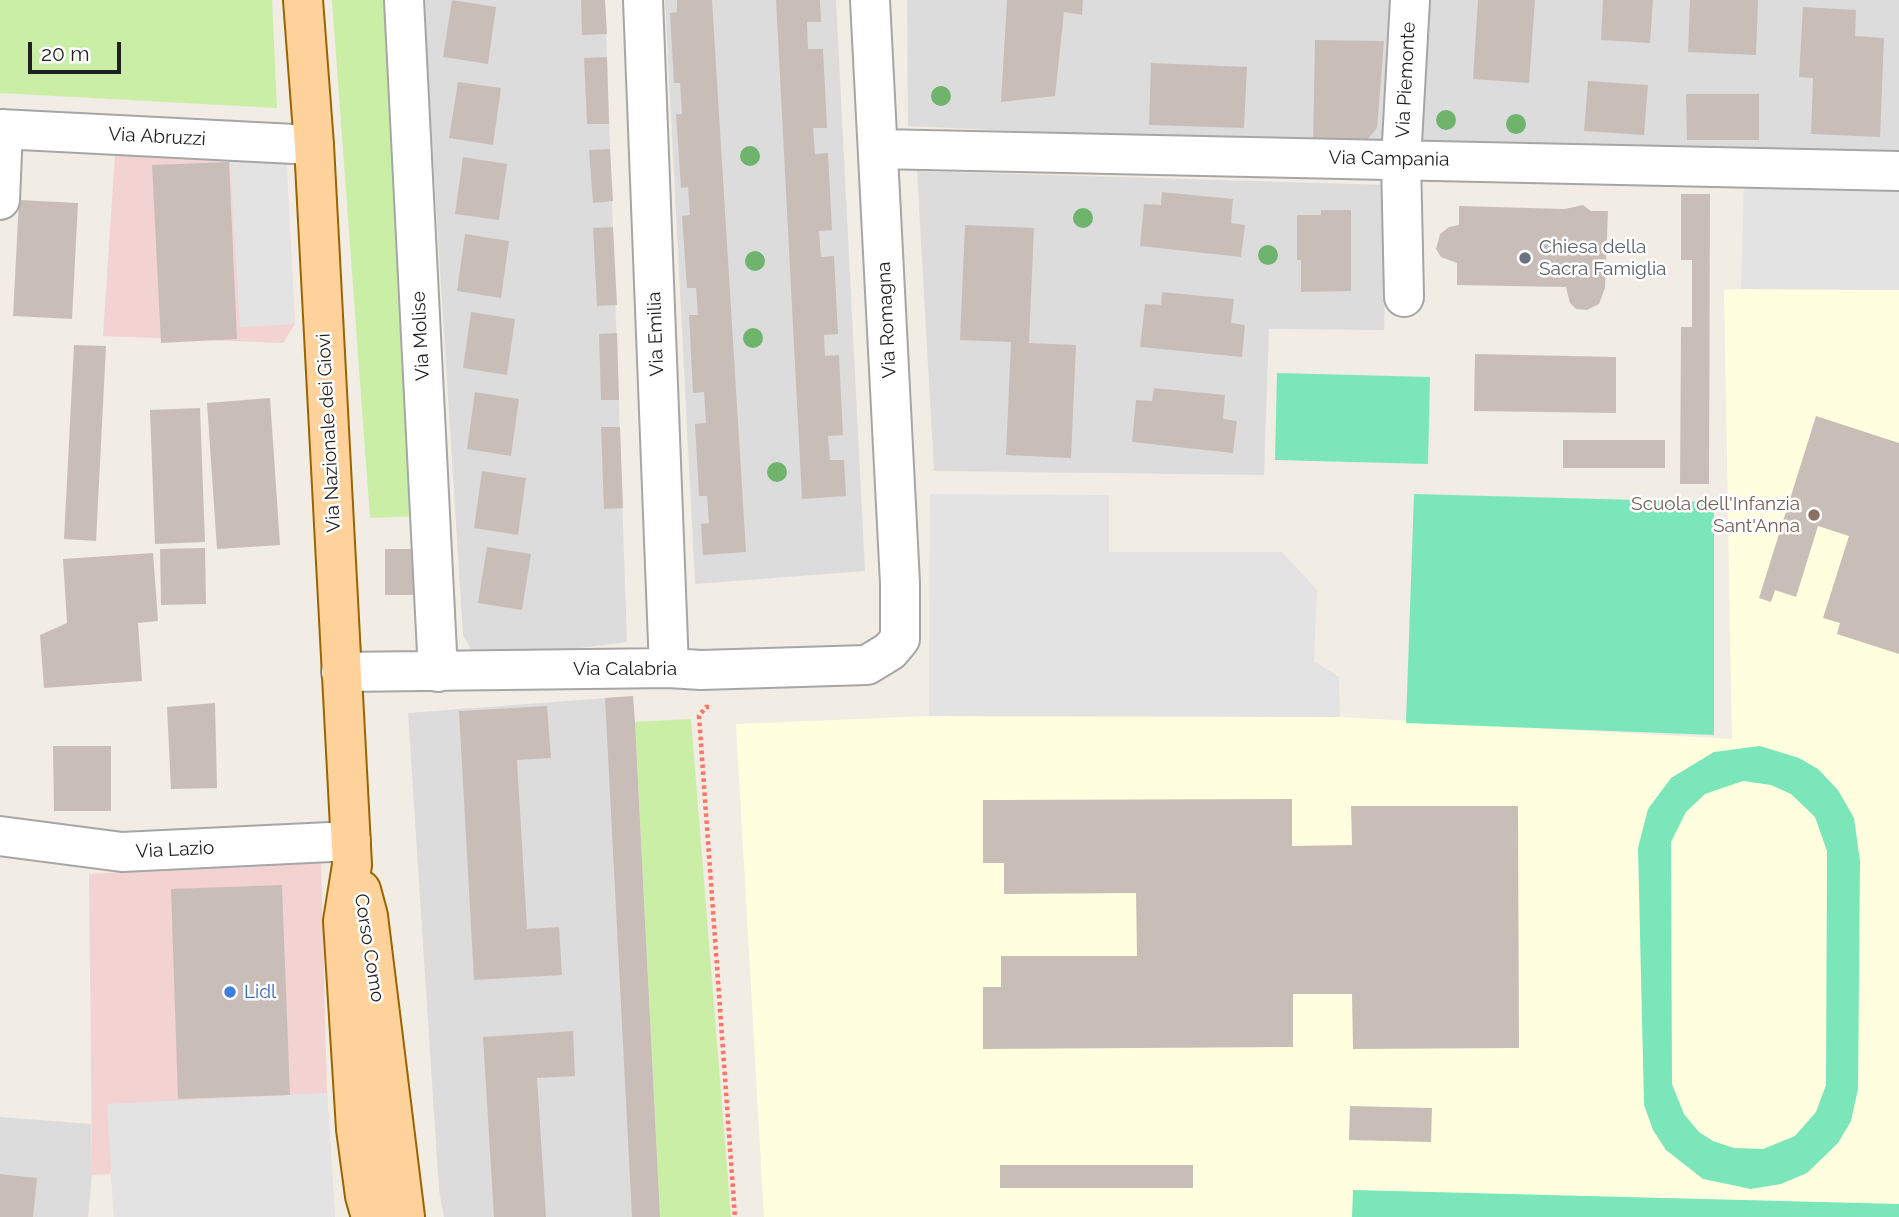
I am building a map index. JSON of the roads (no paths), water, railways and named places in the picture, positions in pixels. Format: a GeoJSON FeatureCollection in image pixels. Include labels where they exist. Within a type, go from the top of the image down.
{"type":"FeatureCollection","features":[{"type":"Feature","properties":{"kind":"main road","name":"Via Nazionale dei Giovi"},"geometry":{"type":"LineString","coordinates":[[303,0],[314,145],[352,853]]}},
{"type":"Feature","properties":{"kind":"main road","name":"Corso Como"},"geometry":{"type":"LineString","coordinates":[[352,853],[343,921],[356,1129],[365,1196],[371,1217]]}},
{"type":"Feature","properties":{"kind":"main road","name":"Corso Como"},"geometry":{"type":"LineString","coordinates":[[352,853],[368,916],[405,1217]]}},
{"type":"Feature","properties":{"kind":"street","name":"Via Molise"},"geometry":{"type":"LineString","coordinates":[[404,0],[438,672]]}},
{"type":"Feature","properties":{"kind":"street","name":"Via Emilia"},"geometry":{"type":"LineString","coordinates":[[643,0],[669,668]]}},
{"type":"Feature","properties":{"kind":"street","name":"Via Romagna"},"geometry":{"type":"LineString","coordinates":[[870,0],[900,583],[900,639]]}},
{"type":"Feature","properties":{"kind":"street","name":"Via Piemonte"},"geometry":{"type":"LineString","coordinates":[[1404,297],[1401,160],[1410,0]]}},
{"type":"Feature","properties":{"kind":"street","name":"Via Abruzzi"},"geometry":{"type":"LineString","coordinates":[[1,129],[314,145]]}},
{"type":"Feature","properties":{"kind":"street"},"geometry":{"type":"LineString","coordinates":[[0,200],[1,129]]}},
{"type":"Feature","properties":{"kind":"street","name":"Via Campania"},"geometry":{"type":"LineString","coordinates":[[879,149],[1899,172]]}},
{"type":"Feature","properties":{"kind":"street","name":"Via Calabria"},"geometry":{"type":"LineString","coordinates":[[341,672],[669,668],[701,670],[867,665],[890,651],[900,639]]}},
{"type":"Feature","properties":{"kind":"street","name":"Via Lazio"},"geometry":{"type":"LineString","coordinates":[[0,836],[122,852],[352,853]]}},
{"type":"Feature","properties":{"kind":"place","name":"Chiesa della Sacra Famiglia"},"geometry":{"type":"Point","coordinates":[1525,258]}},
{"type":"Feature","properties":{"kind":"place","name":"Scuola dell'Infanzia Sant'Anna"},"geometry":{"type":"Point","coordinates":[1814,515]}},
{"type":"Feature","properties":{"kind":"place","name":"Lidl"},"geometry":{"type":"Point","coordinates":[230,992]}}]}
